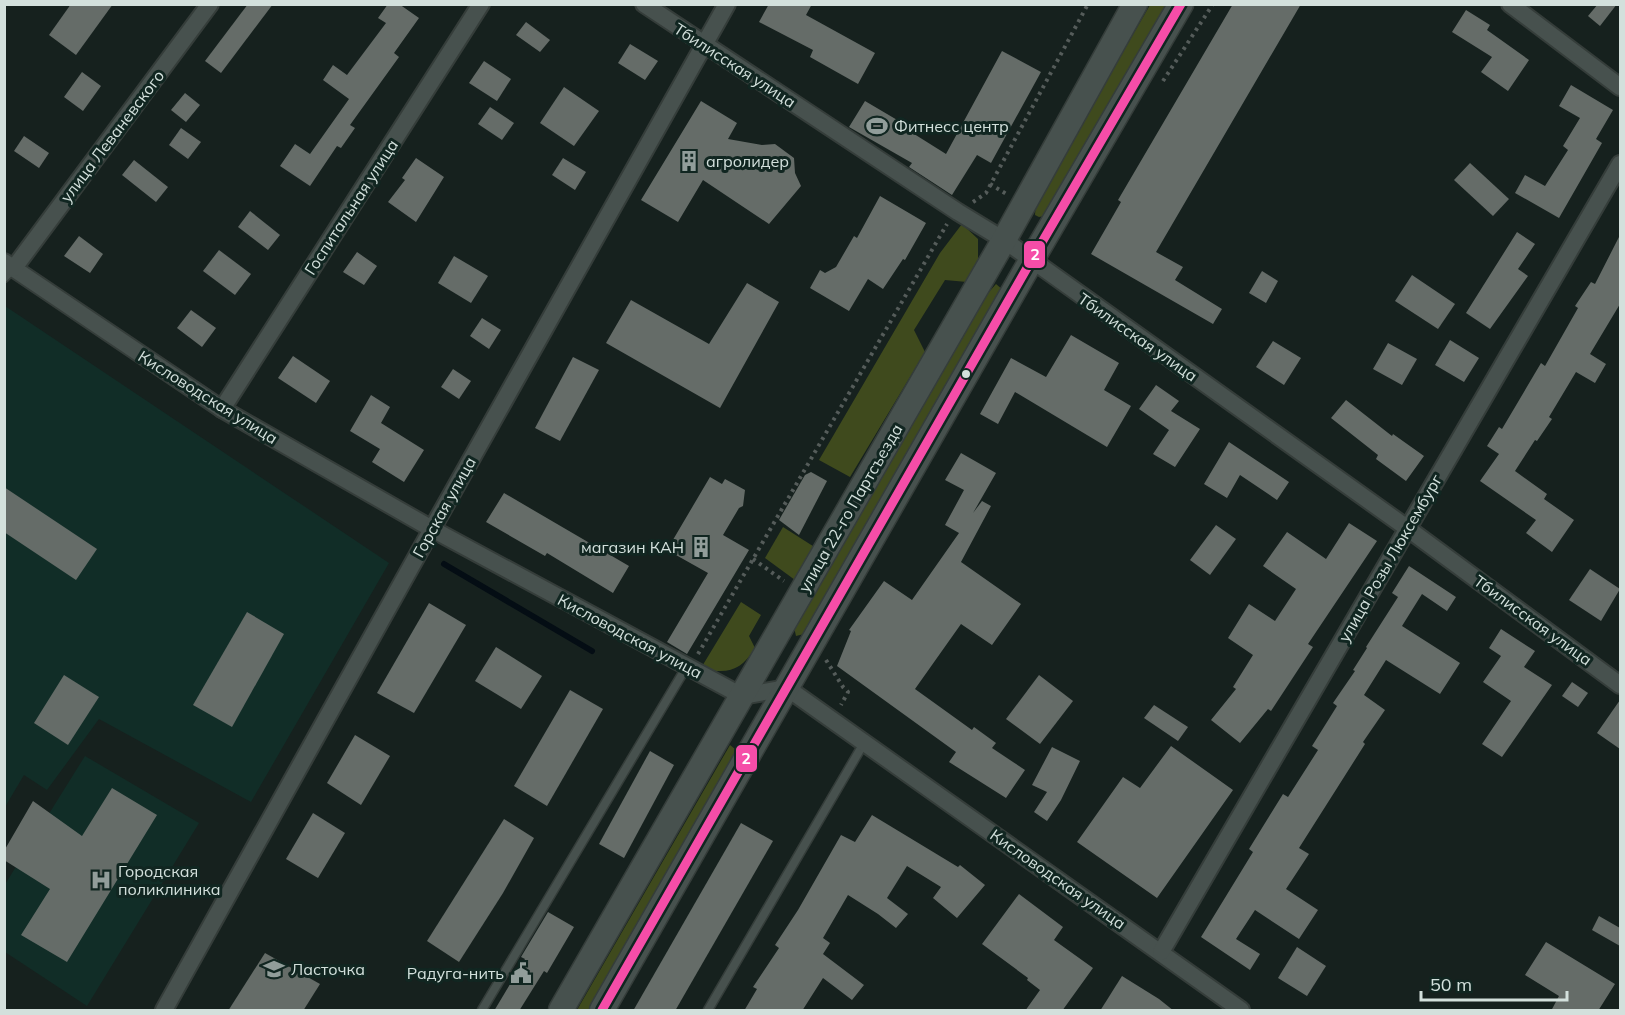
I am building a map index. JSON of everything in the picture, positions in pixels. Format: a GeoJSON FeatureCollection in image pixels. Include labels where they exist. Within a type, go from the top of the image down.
{"type":"FeatureCollection","features":[{"type":"Feature","properties":{"kind":"main road","name":"улица 22-го Партсъезда"},"geometry":{"type":"LineString","coordinates":[[561,1011],[1004,240],[1135,4]]}},
{"type":"Feature","properties":{"kind":"main road","name":"улица 22-го Партсъезда"},"geometry":{"type":"LineString","coordinates":[[602,1011],[1030,261],[1181,4]]}},
{"type":"Feature","properties":{"kind":"street","name":"улица Леваневского"},"geometry":{"type":"LineString","coordinates":[[8,269],[210,4]]}},
{"type":"Feature","properties":{"kind":"street","name":"Госпитальная улица"},"geometry":{"type":"LineString","coordinates":[[222,409],[481,4]]}},
{"type":"Feature","properties":{"kind":"street","name":"Тбилисская улица"},"geometry":{"type":"LineString","coordinates":[[644,4],[958,212],[1004,240],[1030,261],[1407,528],[1620,685]]}},
{"type":"Feature","properties":{"kind":"street","name":"Горская улица"},"geometry":{"type":"LineString","coordinates":[[164,1011],[727,4]]}},
{"type":"Feature","properties":{"kind":"street"},"geometry":{"type":"LineString","coordinates":[[1510,4],[1620,87]]}},
{"type":"Feature","properties":{"kind":"street","name":"улица Розы Люксембург"},"geometry":{"type":"LineString","coordinates":[[1161,952],[1620,164]]}},
{"type":"Feature","properties":{"kind":"street","name":"Кисловодская улица"},"geometry":{"type":"LineString","coordinates":[[8,269],[222,409],[432,529],[742,696]]}},
{"type":"Feature","properties":{"kind":"street","name":"Кисловодская улица"},"geometry":{"type":"LineString","coordinates":[[787,688],[1241,1011]]}},
{"type":"Feature","properties":{"kind":"street"},"geometry":{"type":"LineString","coordinates":[[742,696],[787,688]]}},
{"type":"Feature","properties":{"kind":"lane"},"geometry":{"type":"LineString","coordinates":[[483,1011],[681,663]]}},
{"type":"Feature","properties":{"kind":"lane"},"geometry":{"type":"LineString","coordinates":[[708,1011],[864,742]]}},
{"type":"Feature","properties":{"kind":"path"},"geometry":{"type":"LineString","coordinates":[[681,663],[698,655],[946,226],[958,212],[986,193],[1088,4]]}},
{"type":"Feature","properties":{"kind":"shaded area"},"geometry":{"type":"Polygon","coordinates":[[[5,306],[389,563],[251,802],[99,719],[47,790],[24,775],[5,807],[5,306]]]}},
{"type":"Feature","properties":{"kind":"shaded area"},"geometry":{"type":"Polygon","coordinates":[[[85,756],[199,823],[87,1006],[5,952],[4,886],[85,756]]]}},
{"type":"Feature","properties":{"kind":"green space"},"geometry":{"type":"Polygon","coordinates":[[[1150,5],[1167,5],[1044,216],[1035,215],[1036,202],[1150,5]]]}},
{"type":"Feature","properties":{"kind":"green space"},"geometry":{"type":"Polygon","coordinates":[[[962,224],[978,239],[978,265],[967,282],[945,280],[914,330],[925,352],[850,477],[819,460],[940,253],[962,224]]]}},
{"type":"Feature","properties":{"kind":"green space"},"geometry":{"type":"Polygon","coordinates":[[[996,284],[1003,290],[804,634],[796,636],[794,627],[981,301],[996,284]]]}},
{"type":"Feature","properties":{"kind":"green space"},"geometry":{"type":"Polygon","coordinates":[[[783,527],[816,548],[795,580],[765,558],[783,527]]]}},
{"type":"Feature","properties":{"kind":"green space"},"geometry":{"type":"Polygon","coordinates":[[[741,602],[761,615],[749,636],[755,648],[744,662],[732,669],[718,671],[701,668],[741,602]]]}},
{"type":"Feature","properties":{"kind":"green space"},"geometry":{"type":"Polygon","coordinates":[[[730,745],[740,753],[592,1010],[577,1010],[730,745]]]}},
{"type":"Feature","properties":{"kind":"building"},"geometry":{"type":"Polygon","coordinates":[[[71,4],[113,4],[76,55],[49,35],[71,4]]]}},
{"type":"Feature","properties":{"kind":"building"},"geometry":{"type":"Polygon","coordinates":[[[248,4],[273,4],[221,73],[205,61],[248,4]]]}},
{"type":"Feature","properties":{"kind":"building"},"geometry":{"type":"Polygon","coordinates":[[[388,4],[399,4],[419,18],[394,53],[399,57],[350,125],[355,128],[341,148],[337,146],[310,186],[280,166],[295,144],[310,154],[349,99],[323,80],[333,65],[347,75],[386,23],[378,18],[388,4]]]}},
{"type":"Feature","properties":{"kind":"building"},"geometry":{"type":"Polygon","coordinates":[[[769,4],[812,4],[806,15],[875,53],[858,84],[810,57],[813,50],[759,22],[769,4]]]}},
{"type":"Feature","properties":{"kind":"building"},"geometry":{"type":"Polygon","coordinates":[[[1233,4],[1301,4],[1156,252],[1183,267],[1175,280],[1222,309],[1213,324],[1091,254],[1121,202],[1118,200],[1233,4]]]}},
{"type":"Feature","properties":{"kind":"building"},"geometry":{"type":"Polygon","coordinates":[[[1598,4],[1617,4],[1600,26],[1588,16],[1598,4]]]}},
{"type":"Feature","properties":{"kind":"building"},"geometry":{"type":"Polygon","coordinates":[[[1466,10],[1490,25],[1487,30],[1529,60],[1508,91],[1481,72],[1492,57],[1452,32],[1466,10]]]}},
{"type":"Feature","properties":{"kind":"building"},"geometry":{"type":"Polygon","coordinates":[[[526,22],[550,40],[540,52],[516,35],[526,22]]]}},
{"type":"Feature","properties":{"kind":"building"},"geometry":{"type":"Polygon","coordinates":[[[630,44],[658,61],[645,80],[618,63],[630,44]]]}},
{"type":"Feature","properties":{"kind":"building"},"geometry":{"type":"Polygon","coordinates":[[[1002,51],[1041,72],[991,163],[977,155],[952,195],[909,167],[912,163],[849,127],[865,101],[904,124],[903,127],[946,154],[1002,51]]]}},
{"type":"Feature","properties":{"kind":"building"},"geometry":{"type":"Polygon","coordinates":[[[484,61],[511,79],[497,101],[469,83],[484,61]]]}},
{"type":"Feature","properties":{"kind":"building"},"geometry":{"type":"Polygon","coordinates":[[[82,72],[101,86],[83,111],[64,97],[82,72]]]}},
{"type":"Feature","properties":{"kind":"building"},"geometry":{"type":"Polygon","coordinates":[[[1571,85],[1613,110],[1596,139],[1602,143],[1559,218],[1515,193],[1525,175],[1545,186],[1568,150],[1563,146],[1580,118],[1559,106],[1571,85]]]}},
{"type":"Feature","properties":{"kind":"building"},"geometry":{"type":"Polygon","coordinates":[[[564,87],[599,111],[574,146],[540,123],[564,87]]]}},
{"type":"Feature","properties":{"kind":"building"},"geometry":{"type":"Polygon","coordinates":[[[185,93],[200,105],[186,122],[171,110],[185,93]]]}},
{"type":"Feature","properties":{"kind":"building"},"geometry":{"type":"Polygon","coordinates":[[[701,101],[737,123],[728,139],[762,145],[775,144],[794,158],[795,173],[801,186],[769,224],[703,180],[678,222],[641,200],[701,101]]]}},
{"type":"Feature","properties":{"kind":"building"},"geometry":{"type":"Polygon","coordinates":[[[490,107],[514,123],[502,140],[478,124],[490,107]]]}},
{"type":"Feature","properties":{"kind":"building"},"geometry":{"type":"Polygon","coordinates":[[[181,128],[201,142],[188,159],[169,145],[181,128]]]}},
{"type":"Feature","properties":{"kind":"building"},"geometry":{"type":"Polygon","coordinates":[[[24,136],[49,153],[39,168],[14,151],[24,136]]]}},
{"type":"Feature","properties":{"kind":"building"},"geometry":{"type":"Polygon","coordinates":[[[416,158],[444,177],[416,222],[388,202],[405,180],[402,178],[416,158]]]}},
{"type":"Feature","properties":{"kind":"building"},"geometry":{"type":"Polygon","coordinates":[[[563,158],[586,172],[575,190],[552,175],[563,158]]]}},
{"type":"Feature","properties":{"kind":"building"},"geometry":{"type":"Polygon","coordinates":[[[134,160],[168,187],[156,202],[122,175],[134,160]]]}},
{"type":"Feature","properties":{"kind":"building"},"geometry":{"type":"Polygon","coordinates":[[[1470,163],[1509,199],[1493,216],[1454,180],[1470,163]]]}},
{"type":"Feature","properties":{"kind":"building"},"geometry":{"type":"Polygon","coordinates":[[[880,196],[926,223],[905,260],[903,259],[883,289],[868,279],[849,311],[810,288],[820,270],[825,273],[836,267],[854,236],[857,238],[880,196]]]}},
{"type":"Feature","properties":{"kind":"building"},"geometry":{"type":"Polygon","coordinates":[[[250,211],[280,235],[268,250],[238,227],[250,211]]]}},
{"type":"Feature","properties":{"kind":"building"},"geometry":{"type":"Polygon","coordinates":[[[1517,232],[1535,244],[1518,269],[1528,276],[1490,329],[1466,313],[1517,232]]]}},
{"type":"Feature","properties":{"kind":"building"},"geometry":{"type":"Polygon","coordinates":[[[1620,235],[1620,304],[1590,354],[1606,364],[1595,383],[1576,372],[1549,417],[1552,419],[1515,471],[1547,494],[1544,499],[1574,520],[1552,552],[1526,533],[1536,520],[1480,481],[1499,454],[1487,446],[1499,427],[1502,429],[1541,363],[1545,366],[1578,308],[1575,306],[1591,282],[1595,284],[1620,235]]]}},
{"type":"Feature","properties":{"kind":"building"},"geometry":{"type":"Polygon","coordinates":[[[79,236],[103,254],[90,273],[64,256],[79,236]]]}},
{"type":"Feature","properties":{"kind":"building"},"geometry":{"type":"Polygon","coordinates":[[[219,250],[251,274],[235,295],[203,271],[219,250]]]}},
{"type":"Feature","properties":{"kind":"building"},"geometry":{"type":"Polygon","coordinates":[[[357,252],[377,266],[364,285],[343,272],[357,252]]]}},
{"type":"Feature","properties":{"kind":"building"},"geometry":{"type":"Polygon","coordinates":[[[454,256],[488,276],[471,303],[438,283],[454,256]]]}},
{"type":"Feature","properties":{"kind":"building"},"geometry":{"type":"Polygon","coordinates":[[[1262,271],[1278,281],[1266,303],[1249,293],[1262,271]]]}},
{"type":"Feature","properties":{"kind":"building"},"geometry":{"type":"Polygon","coordinates":[[[1412,275],[1455,304],[1438,329],[1395,301],[1412,275]]]}},
{"type":"Feature","properties":{"kind":"building"},"geometry":{"type":"Polygon","coordinates":[[[747,283],[779,302],[720,408],[606,343],[631,300],[709,344],[747,283]]]}},
{"type":"Feature","properties":{"kind":"building"},"geometry":{"type":"Polygon","coordinates":[[[191,310],[216,328],[202,347],[177,328],[191,310]]]}},
{"type":"Feature","properties":{"kind":"building"},"geometry":{"type":"Polygon","coordinates":[[[482,318],[501,330],[489,349],[470,336],[482,318]]]}},
{"type":"Feature","properties":{"kind":"building"},"geometry":{"type":"Polygon","coordinates":[[[1071,335],[1119,363],[1104,390],[1131,406],[1107,447],[1015,392],[998,424],[980,414],[1011,358],[1046,377],[1071,335]]]}},
{"type":"Feature","properties":{"kind":"building"},"geometry":{"type":"Polygon","coordinates":[[[1450,340],[1479,358],[1464,382],[1435,365],[1450,340]]]}},
{"type":"Feature","properties":{"kind":"building"},"geometry":{"type":"Polygon","coordinates":[[[1273,341],[1301,358],[1284,385],[1256,367],[1273,341]]]}},
{"type":"Feature","properties":{"kind":"building"},"geometry":{"type":"Polygon","coordinates":[[[1388,343],[1417,359],[1402,385],[1373,369],[1388,343]]]}},
{"type":"Feature","properties":{"kind":"building"},"geometry":{"type":"Polygon","coordinates":[[[293,356],[330,381],[316,403],[278,378],[293,356]]]}},
{"type":"Feature","properties":{"kind":"building"},"geometry":{"type":"Polygon","coordinates":[[[573,357],[599,370],[560,441],[535,428],[573,357]]]}},
{"type":"Feature","properties":{"kind":"building"},"geometry":{"type":"Polygon","coordinates":[[[453,369],[471,381],[459,399],[441,387],[453,369]]]}},
{"type":"Feature","properties":{"kind":"building"},"geometry":{"type":"Polygon","coordinates":[[[1156,385],[1179,401],[1171,411],[1200,429],[1175,467],[1153,454],[1169,430],[1139,409],[1156,385]]]}},
{"type":"Feature","properties":{"kind":"building"},"geometry":{"type":"Polygon","coordinates":[[[371,395],[390,407],[381,423],[424,450],[404,482],[372,462],[380,449],[350,431],[371,395]]]}},
{"type":"Feature","properties":{"kind":"building"},"geometry":{"type":"Polygon","coordinates":[[[1346,400],[1392,436],[1393,434],[1424,456],[1406,481],[1376,459],[1378,455],[1331,418],[1346,400]]]}},
{"type":"Feature","properties":{"kind":"building"},"geometry":{"type":"Polygon","coordinates":[[[1229,442],[1289,482],[1277,500],[1240,475],[1227,498],[1204,484],[1229,442]]]}},
{"type":"Feature","properties":{"kind":"building"},"geometry":{"type":"Polygon","coordinates":[[[961,453],[996,473],[973,513],[982,501],[991,506],[961,562],[1021,604],[992,645],[961,624],[915,689],[972,730],[974,727],[996,743],[992,748],[1025,770],[1006,798],[949,762],[956,752],[837,666],[851,631],[849,630],[884,581],[912,600],[959,533],[945,525],[964,490],[945,480],[961,453]]]}},
{"type":"Feature","properties":{"kind":"building"},"geometry":{"type":"Polygon","coordinates":[[[811,472],[827,481],[799,535],[779,520],[805,475],[811,472]]]}},
{"type":"Feature","properties":{"kind":"building"},"geometry":{"type":"Polygon","coordinates":[[[710,477],[722,484],[725,479],[745,490],[743,506],[739,508],[723,535],[749,550],[687,654],[667,642],[708,573],[667,550],[710,477]]]}},
{"type":"Feature","properties":{"kind":"building"},"geometry":{"type":"Polygon","coordinates":[[[4,487],[97,549],[76,580],[4,532],[4,487]]]}},
{"type":"Feature","properties":{"kind":"building"},"geometry":{"type":"Polygon","coordinates":[[[504,493],[629,566],[613,593],[547,553],[545,556],[486,522],[504,493]]]}},
{"type":"Feature","properties":{"kind":"building"},"geometry":{"type":"Polygon","coordinates":[[[1349,523],[1377,541],[1308,644],[1313,647],[1271,711],[1268,709],[1240,743],[1211,720],[1236,689],[1233,687],[1253,655],[1228,638],[1249,604],[1275,621],[1296,589],[1263,566],[1287,532],[1326,559],[1349,523]]]}},
{"type":"Feature","properties":{"kind":"building"},"geometry":{"type":"Polygon","coordinates":[[[1216,525],[1236,539],[1210,575],[1190,560],[1216,525]]]}},
{"type":"Feature","properties":{"kind":"building"},"geometry":{"type":"Polygon","coordinates":[[[1409,566],[1456,597],[1447,611],[1422,594],[1402,626],[1460,663],[1440,694],[1386,660],[1364,695],[1385,710],[1299,848],[1309,854],[1286,889],[1318,910],[1299,939],[1255,910],[1236,939],[1260,954],[1250,970],[1201,937],[1253,852],[1249,849],[1283,794],[1288,797],[1318,750],[1312,746],[1337,706],[1333,703],[1355,671],[1353,670],[1366,647],[1398,597],[1392,593],[1409,566]]]}},
{"type":"Feature","properties":{"kind":"building"},"geometry":{"type":"Polygon","coordinates":[[[1590,569],[1620,589],[1601,621],[1569,600],[1590,569]]]}},
{"type":"Feature","properties":{"kind":"building"},"geometry":{"type":"Polygon","coordinates":[[[429,603],[466,625],[414,713],[377,693],[429,603]]]}},
{"type":"Feature","properties":{"kind":"building"},"geometry":{"type":"Polygon","coordinates":[[[247,612],[284,634],[232,727],[193,705],[247,612]]]}},
{"type":"Feature","properties":{"kind":"building"},"geometry":{"type":"Polygon","coordinates":[[[1501,629],[1535,651],[1524,667],[1552,685],[1502,757],[1482,744],[1511,701],[1483,682],[1501,656],[1489,648],[1501,629]]]}},
{"type":"Feature","properties":{"kind":"building"},"geometry":{"type":"Polygon","coordinates":[[[496,647],[542,676],[521,709],[475,681],[496,647]]]}},
{"type":"Feature","properties":{"kind":"building"},"geometry":{"type":"Polygon","coordinates":[[[64,675],[99,697],[68,745],[34,723],[64,675]]]}},
{"type":"Feature","properties":{"kind":"building"},"geometry":{"type":"Polygon","coordinates":[[[1039,675],[1073,701],[1040,744],[1006,719],[1039,675]]]}},
{"type":"Feature","properties":{"kind":"building"},"geometry":{"type":"Polygon","coordinates":[[[1572,682],[1588,693],[1578,707],[1562,696],[1572,682]]]}},
{"type":"Feature","properties":{"kind":"building"},"geometry":{"type":"Polygon","coordinates":[[[570,690],[603,709],[547,806],[514,786],[570,690]]]}},
{"type":"Feature","properties":{"kind":"building"},"geometry":{"type":"Polygon","coordinates":[[[1620,700],[1620,749],[1597,733],[1620,700]]]}},
{"type":"Feature","properties":{"kind":"building"},"geometry":{"type":"Polygon","coordinates":[[[1154,705],[1188,727],[1178,741],[1144,718],[1154,705]]]}},
{"type":"Feature","properties":{"kind":"building"},"geometry":{"type":"Polygon","coordinates":[[[355,735],[390,756],[361,805],[327,783],[355,735]]]}},
{"type":"Feature","properties":{"kind":"building"},"geometry":{"type":"Polygon","coordinates":[[[1171,746],[1233,790],[1157,898],[1077,842],[1123,777],[1140,788],[1171,746]]]}},
{"type":"Feature","properties":{"kind":"building"},"geometry":{"type":"Polygon","coordinates":[[[1052,747],[1080,761],[1061,800],[1047,821],[1034,812],[1047,792],[1032,785],[1052,747]]]}},
{"type":"Feature","properties":{"kind":"building"},"geometry":{"type":"Polygon","coordinates":[[[650,751],[674,765],[624,858],[599,844],[650,751]]]}},
{"type":"Feature","properties":{"kind":"building"},"geometry":{"type":"Polygon","coordinates":[[[112,788],[157,815],[67,962],[21,935],[50,889],[4,860],[4,851],[33,801],[82,836],[112,788]]]}},
{"type":"Feature","properties":{"kind":"building"},"geometry":{"type":"Polygon","coordinates":[[[313,813],[345,833],[318,878],[286,859],[313,813]]]}},
{"type":"Feature","properties":{"kind":"building"},"geometry":{"type":"Polygon","coordinates":[[[872,815],[958,867],[960,865],[985,885],[957,918],[933,898],[941,887],[907,866],[887,898],[908,914],[896,928],[848,895],[823,938],[830,943],[823,954],[864,985],[852,1000],[823,978],[802,1011],[744,1011],[757,989],[753,987],[779,948],[775,945],[841,835],[855,842],[872,815]]]}},
{"type":"Feature","properties":{"kind":"building"},"geometry":{"type":"Polygon","coordinates":[[[504,819],[534,838],[503,893],[459,962],[427,941],[504,819]]]}},
{"type":"Feature","properties":{"kind":"building"},"geometry":{"type":"Polygon","coordinates":[[[741,823],[773,841],[675,1011],[633,1011],[741,823]]]}},
{"type":"Feature","properties":{"kind":"building"},"geometry":{"type":"Polygon","coordinates":[[[1019,894],[1063,927],[1054,940],[1093,968],[1062,1011],[1025,1011],[1040,990],[1027,980],[1028,978],[982,944],[1019,894]]]}},
{"type":"Feature","properties":{"kind":"building"},"geometry":{"type":"Polygon","coordinates":[[[548,912],[574,927],[547,973],[544,971],[519,1011],[494,1011],[525,959],[521,957],[548,912]]]}},
{"type":"Feature","properties":{"kind":"building"},"geometry":{"type":"Polygon","coordinates":[[[1599,916],[1620,928],[1620,946],[1592,930],[1599,916]]]}},
{"type":"Feature","properties":{"kind":"building"},"geometry":{"type":"Polygon","coordinates":[[[1546,942],[1615,984],[1598,1011],[1551,1011],[1559,996],[1525,975],[1546,942]]]}},
{"type":"Feature","properties":{"kind":"building"},"geometry":{"type":"Polygon","coordinates":[[[1297,947],[1326,966],[1307,996],[1278,978],[1297,947]]]}},
{"type":"Feature","properties":{"kind":"building","name":"Ласточка"},"geometry":{"type":"Polygon","coordinates":[[[265,953],[320,984],[303,1011],[228,1011],[265,953]]]}},
{"type":"Feature","properties":{"kind":"building"},"geometry":{"type":"Polygon","coordinates":[[[1122,976],[1159,999],[1174,1011],[1100,1011],[1122,976]]]}},
{"type":"Feature","properties":{"kind":"waterway"},"geometry":{"type":"LineString","coordinates":[[444,564],[592,651]]}},
{"type":"Feature","properties":{"kind":"transit line","name":"2"},"geometry":{"type":"LineString","coordinates":[[602,1010],[1031,261],[1181,4]]}},
{"type":"Feature","properties":{"kind":"place","name":"Фитнесс центр"},"geometry":{"type":"Point","coordinates":[877,126]}},
{"type":"Feature","properties":{"kind":"place","name":"агролидер"},"geometry":{"type":"Point","coordinates":[689,161]}},
{"type":"Feature","properties":{"kind":"place","name":"магазин КАН"},"geometry":{"type":"Point","coordinates":[701,547]}},
{"type":"Feature","properties":{"kind":"place","name":"Городская поликлиника"},"geometry":{"type":"Point","coordinates":[101,880]}},
{"type":"Feature","properties":{"kind":"place","name":"Ласточка"},"geometry":{"type":"Point","coordinates":[274,969]}},
{"type":"Feature","properties":{"kind":"place","name":"Радуга-нить"},"geometry":{"type":"Point","coordinates":[521,973]}}]}
